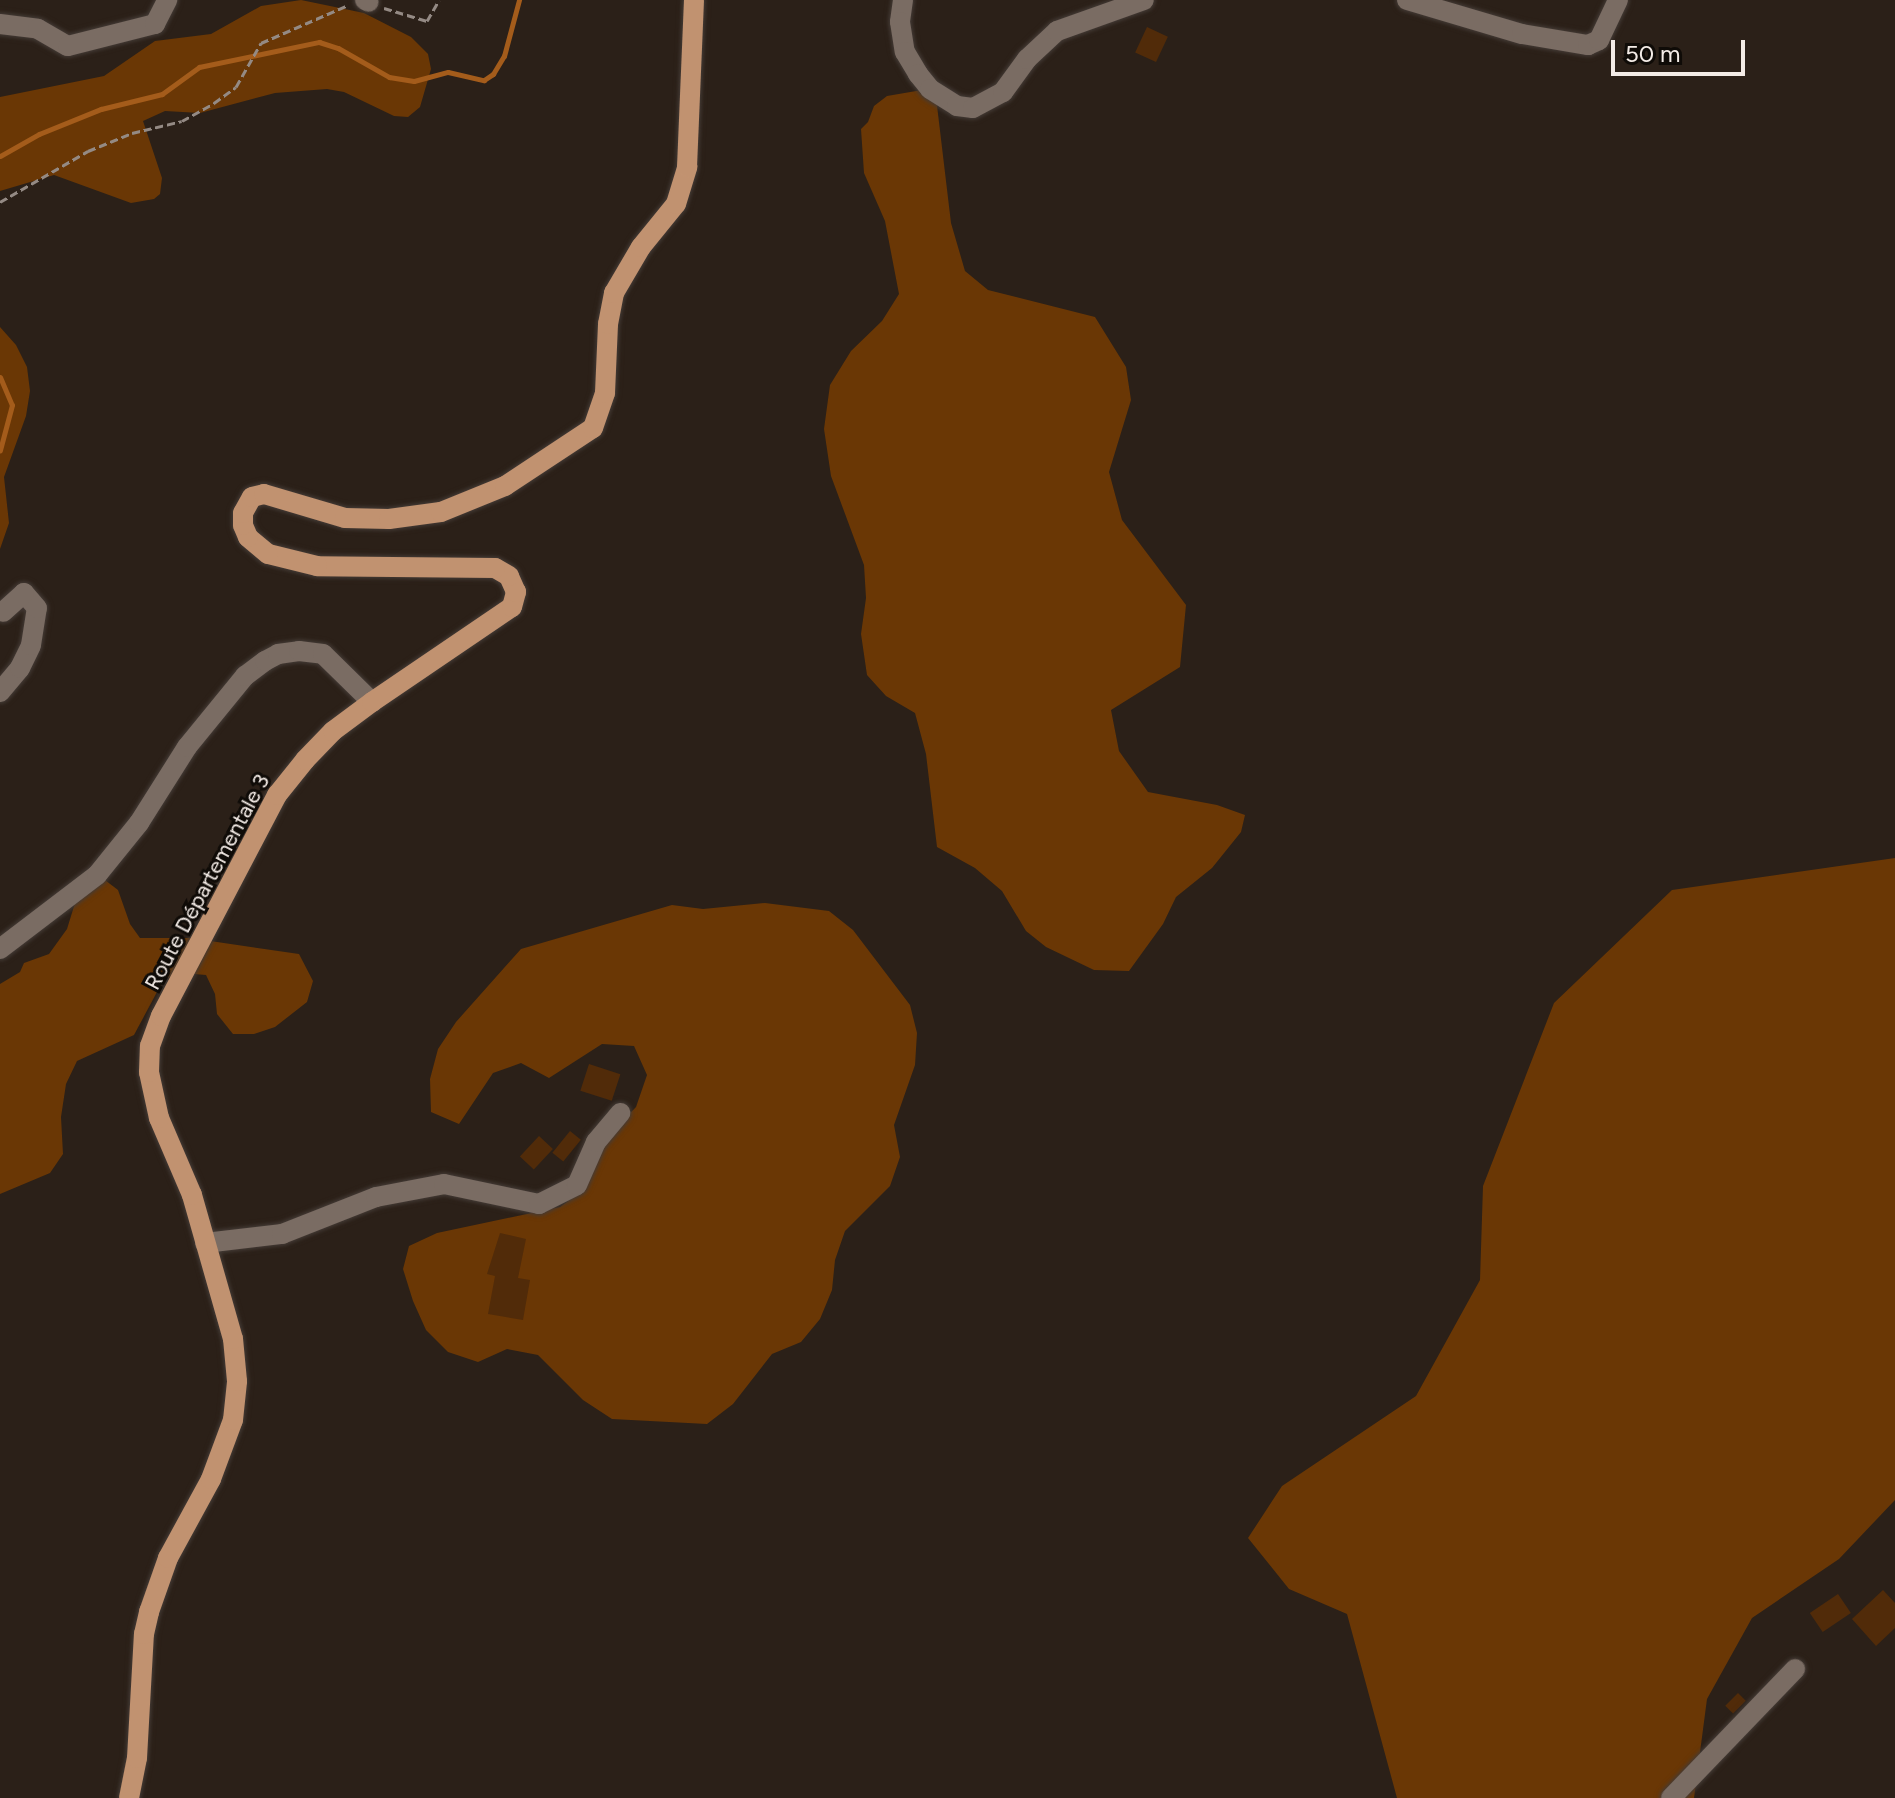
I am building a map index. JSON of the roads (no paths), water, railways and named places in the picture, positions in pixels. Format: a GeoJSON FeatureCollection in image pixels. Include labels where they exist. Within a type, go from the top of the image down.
{"type":"FeatureCollection","features":[{"type":"Feature","properties":{"kind":"main road","name":"Route Départementale 3"},"geometry":{"type":"LineString","coordinates":[[129,1798],[137,1758],[144,1634],[152,1601],[168,1558],[211,1479],[233,1420],[237,1381],[233,1339],[192,1195],[159,1118],[149,1072],[150,1046],[161,1016],[277,795],[333,731],[512,607],[516,592],[509,576],[495,568],[477,565],[317,566],[268,554],[248,537],[243,525],[247,504],[252,497],[264,494],[345,518],[389,519],[441,512],[505,486],[593,428],[605,393],[608,324],[614,293],[641,247],[676,204],[687,167],[694,0]]}},
{"type":"Feature","properties":{"kind":"street"},"geometry":{"type":"LineString","coordinates":[[0,24],[38,29],[68,46],[155,24],[167,0]]}},
{"type":"Feature","properties":{"kind":"street"},"geometry":{"type":"LineString","coordinates":[[903,0],[900,22],[905,52],[918,74],[930,89],[957,106],[973,108],[1003,92],[1027,59],[1057,31],[1144,0]]}},
{"type":"Feature","properties":{"kind":"street"},"geometry":{"type":"LineString","coordinates":[[1407,0],[1522,34],[1588,45],[1599,40],[1618,0]]}},
{"type":"Feature","properties":{"kind":"street"},"geometry":{"type":"LineString","coordinates":[[0,692],[20,668],[31,645],[37,608],[24,593],[3,612]]}},
{"type":"Feature","properties":{"kind":"street"},"geometry":{"type":"LineString","coordinates":[[0,949],[97,875],[139,823],[187,747],[245,676],[265,661],[278,654],[299,651],[323,654],[372,702]]}},
{"type":"Feature","properties":{"kind":"street"},"geometry":{"type":"LineString","coordinates":[[205,1243],[282,1234],[376,1197],[444,1184],[539,1204],[577,1185],[596,1142],[620,1113]]}},
{"type":"Feature","properties":{"kind":"street"},"geometry":{"type":"LineString","coordinates":[[1671,1798],[1795,1669]]}},
{"type":"Feature","properties":{"kind":"waterway"},"geometry":{"type":"LineString","coordinates":[[0,156],[39,134],[101,109],[162,94],[199,67],[319,42],[338,48],[389,77],[414,81],[448,72],[484,80],[493,74],[504,56],[519,0]]}},
{"type":"Feature","properties":{"kind":"waterway"},"geometry":{"type":"LineString","coordinates":[[0,377],[12,405],[0,450]]}}]}
